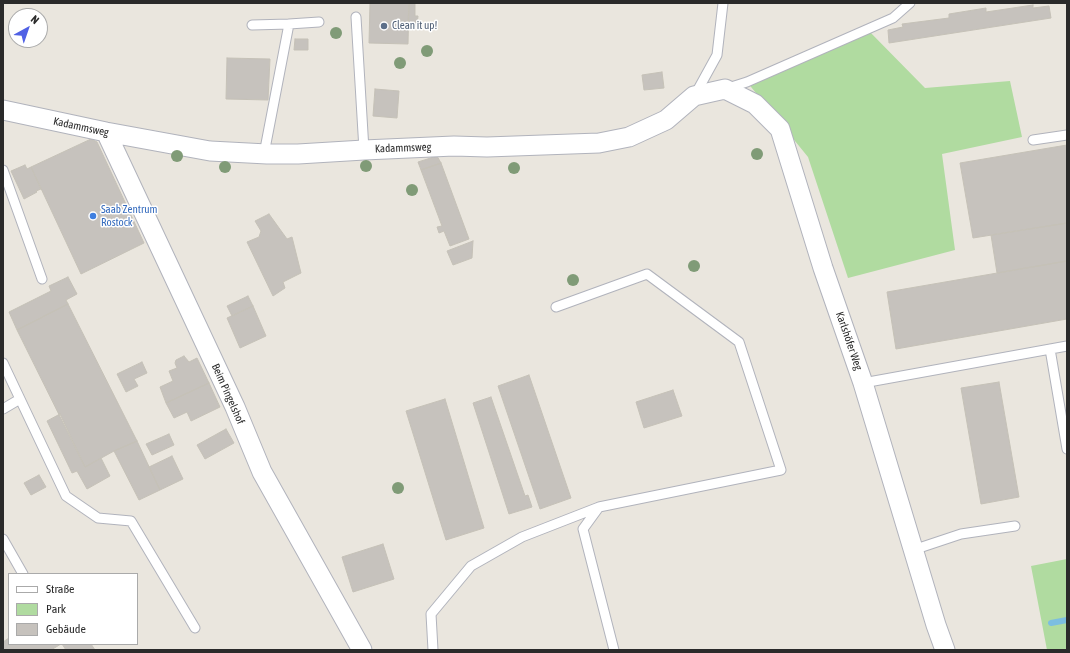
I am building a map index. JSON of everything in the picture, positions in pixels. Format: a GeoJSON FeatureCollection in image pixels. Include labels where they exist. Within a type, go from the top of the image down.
{"type":"FeatureCollection","features":[{"type":"Feature","properties":{"kind":"street"},"geometry":{"type":"LineString","coordinates":[[694,96],[725,89]]}},
{"type":"Feature","properties":{"kind":"street","name":"Karlshöfer Weg"},"geometry":{"type":"LineString","coordinates":[[725,89],[755,104],[780,130],[823,268],[863,383],[936,625],[945,650]]}},
{"type":"Feature","properties":{"kind":"street","name":"Kadammsweg"},"geometry":{"type":"LineString","coordinates":[[3,110],[94,130],[210,151],[298,154],[454,146],[598,144],[629,137],[666,120],[694,96]]}},
{"type":"Feature","properties":{"kind":"street","name":"Beim Pingelshof"},"geometry":{"type":"LineString","coordinates":[[94,130],[235,407],[262,472],[362,650]]}},
{"type":"Feature","properties":{"kind":"lane","name":"Kadammsweg"},"geometry":{"type":"LineString","coordinates":[[694,96],[717,55],[723,3]]}},
{"type":"Feature","properties":{"kind":"lane"},"geometry":{"type":"LineString","coordinates":[[725,89],[747,82],[893,18],[910,3]]}},
{"type":"Feature","properties":{"kind":"lane"},"geometry":{"type":"LineString","coordinates":[[356,17],[364,150]]}},
{"type":"Feature","properties":{"kind":"lane"},"geometry":{"type":"LineString","coordinates":[[252,25],[319,22]]}},
{"type":"Feature","properties":{"kind":"lane"},"geometry":{"type":"LineString","coordinates":[[264,154],[289,24]]}},
{"type":"Feature","properties":{"kind":"lane"},"geometry":{"type":"LineString","coordinates":[[1033,140],[1067,135]]}},
{"type":"Feature","properties":{"kind":"lane"},"geometry":{"type":"LineString","coordinates":[[3,170],[42,279]]}},
{"type":"Feature","properties":{"kind":"lane"},"geometry":{"type":"LineString","coordinates":[[433,650],[431,614],[471,566],[522,537],[599,507],[782,470],[738,342],[647,274],[556,307]]}},
{"type":"Feature","properties":{"kind":"lane"},"geometry":{"type":"LineString","coordinates":[[863,383],[1067,346]]}},
{"type":"Feature","properties":{"kind":"lane"},"geometry":{"type":"LineString","coordinates":[[1050,349],[1067,448]]}},
{"type":"Feature","properties":{"kind":"lane"},"geometry":{"type":"LineString","coordinates":[[3,363],[66,496],[98,518],[131,520],[195,628]]}},
{"type":"Feature","properties":{"kind":"lane"},"geometry":{"type":"LineString","coordinates":[[3,409],[20,399]]}},
{"type":"Feature","properties":{"kind":"lane"},"geometry":{"type":"LineString","coordinates":[[599,507],[583,529],[614,650]]}},
{"type":"Feature","properties":{"kind":"lane"},"geometry":{"type":"LineString","coordinates":[[913,550],[962,534],[1015,526]]}},
{"type":"Feature","properties":{"kind":"lane"},"geometry":{"type":"LineString","coordinates":[[3,539],[22,573]]}},
{"type":"Feature","properties":{"kind":"green space"},"geometry":{"type":"Polygon","coordinates":[[[867,29],[925,88],[1010,81],[1022,137],[942,154],[955,250],[848,278],[808,157],[747,82],[867,29]]]}},
{"type":"Feature","properties":{"kind":"green space"},"geometry":{"type":"Polygon","coordinates":[[[1067,559],[1067,650],[1047,650],[1031,566],[1067,559]]]}},
{"type":"Feature","properties":{"kind":"building"},"geometry":{"type":"Polygon","coordinates":[[[370,3],[409,3],[408,44],[369,43],[370,3]]]}},
{"type":"Feature","properties":{"kind":"building"},"geometry":{"type":"Polygon","coordinates":[[[409,3],[415,3],[415,16],[418,16],[417,26],[408,26],[409,3]]]}},
{"type":"Feature","properties":{"kind":"building"},"geometry":{"type":"Polygon","coordinates":[[[1033,5],[1033,8],[1049,6],[1051,18],[889,43],[888,30],[903,27],[902,24],[949,18],[949,14],[986,8],[986,12],[1033,5]]]}},
{"type":"Feature","properties":{"kind":"building"},"geometry":{"type":"Polygon","coordinates":[[[295,39],[308,39],[308,50],[294,50],[295,39]]]}},
{"type":"Feature","properties":{"kind":"building"},"geometry":{"type":"Polygon","coordinates":[[[227,58],[270,59],[268,100],[226,99],[227,58]]]}},
{"type":"Feature","properties":{"kind":"building"},"geometry":{"type":"Polygon","coordinates":[[[662,72],[664,88],[644,90],[642,75],[662,72]]]}},
{"type":"Feature","properties":{"kind":"building"},"geometry":{"type":"Polygon","coordinates":[[[375,89],[399,91],[397,118],[373,116],[375,89]]]}},
{"type":"Feature","properties":{"kind":"building","name":"Saab Zentrum Rostock"},"geometry":{"type":"Polygon","coordinates":[[[91,139],[97,142],[144,243],[81,274],[31,167],[91,139]]]}},
{"type":"Feature","properties":{"kind":"building"},"geometry":{"type":"Polygon","coordinates":[[[1067,145],[1067,223],[973,238],[960,163],[1067,145]]]}},
{"type":"Feature","properties":{"kind":"building"},"geometry":{"type":"Polygon","coordinates":[[[437,156],[441,163],[421,170],[418,162],[437,156]]]}},
{"type":"Feature","properties":{"kind":"building"},"geometry":{"type":"Polygon","coordinates":[[[441,163],[469,239],[450,246],[444,231],[439,233],[437,227],[442,226],[421,170],[441,163]]]}},
{"type":"Feature","properties":{"kind":"building"},"geometry":{"type":"Polygon","coordinates":[[[25,165],[27,169],[31,167],[41,189],[24,199],[11,171],[25,165]]]}},
{"type":"Feature","properties":{"kind":"building"},"geometry":{"type":"Polygon","coordinates":[[[269,214],[287,239],[292,237],[301,273],[283,282],[285,288],[273,296],[247,242],[259,237],[261,231],[255,221],[269,214]]]}},
{"type":"Feature","properties":{"kind":"building"},"geometry":{"type":"Polygon","coordinates":[[[1067,223],[1067,261],[997,273],[991,235],[1067,223]]]}},
{"type":"Feature","properties":{"kind":"building"},"geometry":{"type":"Polygon","coordinates":[[[473,241],[472,258],[453,265],[447,251],[473,241]]]}},
{"type":"Feature","properties":{"kind":"building"},"geometry":{"type":"Polygon","coordinates":[[[1067,261],[1067,319],[896,349],[887,292],[1067,261]]]}},
{"type":"Feature","properties":{"kind":"building"},"geometry":{"type":"Polygon","coordinates":[[[68,277],[77,294],[66,300],[68,304],[17,330],[9,312],[51,291],[49,286],[68,277]]]}},
{"type":"Feature","properties":{"kind":"building"},"geometry":{"type":"Polygon","coordinates":[[[248,296],[253,306],[232,316],[227,306],[248,296]]]}},
{"type":"Feature","properties":{"kind":"building"},"geometry":{"type":"Polygon","coordinates":[[[68,304],[137,441],[114,451],[85,467],[17,330],[68,304]]]}},
{"type":"Feature","properties":{"kind":"building"},"geometry":{"type":"Polygon","coordinates":[[[253,306],[266,336],[240,348],[227,318],[253,306]]]}},
{"type":"Feature","properties":{"kind":"building"},"geometry":{"type":"Polygon","coordinates":[[[184,356],[189,362],[197,358],[209,383],[166,403],[160,387],[173,381],[169,371],[177,368],[175,363],[176,360],[184,356]]]}},
{"type":"Feature","properties":{"kind":"building"},"geometry":{"type":"Polygon","coordinates":[[[142,362],[147,373],[134,379],[138,386],[126,392],[117,374],[142,362]]]}},
{"type":"Feature","properties":{"kind":"building"},"geometry":{"type":"Polygon","coordinates":[[[529,375],[571,498],[540,509],[498,386],[529,375]]]}},
{"type":"Feature","properties":{"kind":"building"},"geometry":{"type":"Polygon","coordinates":[[[999,382],[1019,497],[981,504],[961,388],[999,382]]]}},
{"type":"Feature","properties":{"kind":"building"},"geometry":{"type":"Polygon","coordinates":[[[209,383],[220,407],[191,421],[187,412],[174,418],[166,403],[209,383]]]}},
{"type":"Feature","properties":{"kind":"building"},"geometry":{"type":"Polygon","coordinates":[[[673,390],[682,416],[644,428],[636,402],[673,390]]]}},
{"type":"Feature","properties":{"kind":"building"},"geometry":{"type":"Polygon","coordinates":[[[491,397],[525,496],[528,495],[532,507],[509,514],[473,403],[491,397]]]}},
{"type":"Feature","properties":{"kind":"building"},"geometry":{"type":"Polygon","coordinates":[[[445,399],[484,528],[446,540],[406,411],[445,399]]]}},
{"type":"Feature","properties":{"kind":"building"},"geometry":{"type":"Polygon","coordinates":[[[60,414],[85,467],[101,458],[110,476],[87,489],[77,471],[72,473],[47,421],[60,414]]]}},
{"type":"Feature","properties":{"kind":"building"},"geometry":{"type":"Polygon","coordinates":[[[226,429],[234,443],[205,459],[197,445],[226,429]]]}},
{"type":"Feature","properties":{"kind":"building"},"geometry":{"type":"Polygon","coordinates":[[[169,434],[174,445],[152,455],[146,444],[169,434]]]}},
{"type":"Feature","properties":{"kind":"building"},"geometry":{"type":"Polygon","coordinates":[[[137,441],[160,490],[139,500],[114,451],[137,441]]]}},
{"type":"Feature","properties":{"kind":"building"},"geometry":{"type":"Polygon","coordinates":[[[172,456],[183,479],[160,490],[149,467],[172,456]]]}},
{"type":"Feature","properties":{"kind":"building"},"geometry":{"type":"Polygon","coordinates":[[[39,475],[46,487],[31,495],[24,483],[39,475]]]}},
{"type":"Feature","properties":{"kind":"building"},"geometry":{"type":"Polygon","coordinates":[[[383,544],[394,579],[353,592],[342,557],[383,544]]]}},
{"type":"Feature","properties":{"kind":"building"},"geometry":{"type":"Polygon","coordinates":[[[8,639],[8,645],[59,645],[51,650],[3,650],[3,642],[8,639]]]}},
{"type":"Feature","properties":{"kind":"building"},"geometry":{"type":"Polygon","coordinates":[[[63,645],[92,645],[95,650],[66,650],[63,645]]]}},
{"type":"Feature","properties":{"kind":"waterway"},"geometry":{"type":"LineString","coordinates":[[1051,623],[1067,620]]}},
{"type":"Feature","properties":{"kind":"place","name":"Clean it up!"},"geometry":{"type":"Point","coordinates":[384,26]}},
{"type":"Feature","properties":{"kind":"place","name":"Saab Zentrum Rostock"},"geometry":{"type":"Point","coordinates":[93,216]}}]}
